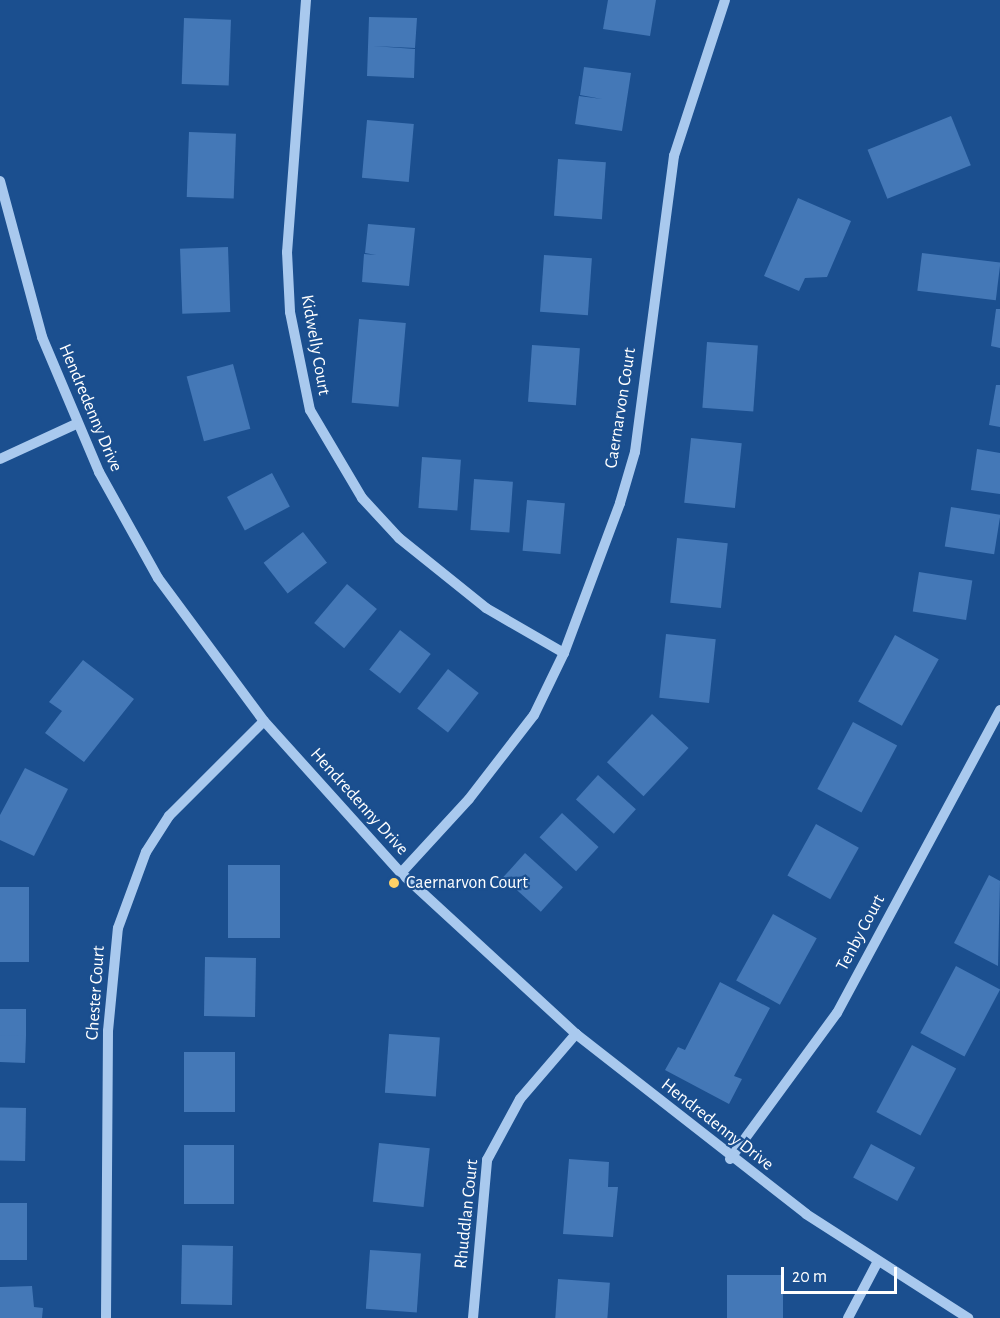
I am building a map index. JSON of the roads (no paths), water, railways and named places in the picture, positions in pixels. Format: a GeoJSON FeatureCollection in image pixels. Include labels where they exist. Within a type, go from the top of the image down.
{"type":"FeatureCollection","features":[{"type":"Feature","properties":{"kind":"street","name":"Kidwelly Court"},"geometry":{"type":"LineString","coordinates":[[306,0],[287,252],[290,312],[310,410],[356,488],[399,538],[486,608],[564,653]]}},
{"type":"Feature","properties":{"kind":"street","name":"Caernarvon Court"},"geometry":{"type":"LineString","coordinates":[[401,873],[503,758],[534,715],[564,653],[635,452],[674,156],[725,0]]}},
{"type":"Feature","properties":{"kind":"street","name":"Hendredenny Drive"},"geometry":{"type":"LineString","coordinates":[[0,181],[26,289],[76,424],[158,578],[264,721],[401,873],[576,1034],[730,1158],[877,1263],[968,1318]]}},
{"type":"Feature","properties":{"kind":"street"},"geometry":{"type":"LineString","coordinates":[[0,459],[76,424]]}},
{"type":"Feature","properties":{"kind":"street","name":"Tenby Court"},"geometry":{"type":"LineString","coordinates":[[730,1158],[837,1013],[1000,710]]}},
{"type":"Feature","properties":{"kind":"street","name":"Chester Court"},"geometry":{"type":"LineString","coordinates":[[106,1318],[110,997],[118,927],[146,852],[169,816],[264,721]]}},
{"type":"Feature","properties":{"kind":"street","name":"Rhuddlan Court"},"geometry":{"type":"LineString","coordinates":[[473,1318],[487,1160],[520,1099],[576,1034]]}},
{"type":"Feature","properties":{"kind":"street"},"geometry":{"type":"LineString","coordinates":[[848,1318],[877,1263]]}},
{"type":"Feature","properties":{"kind":"place","name":"Caernarvon Court"},"geometry":{"type":"Point","coordinates":[394,883]}}]}
